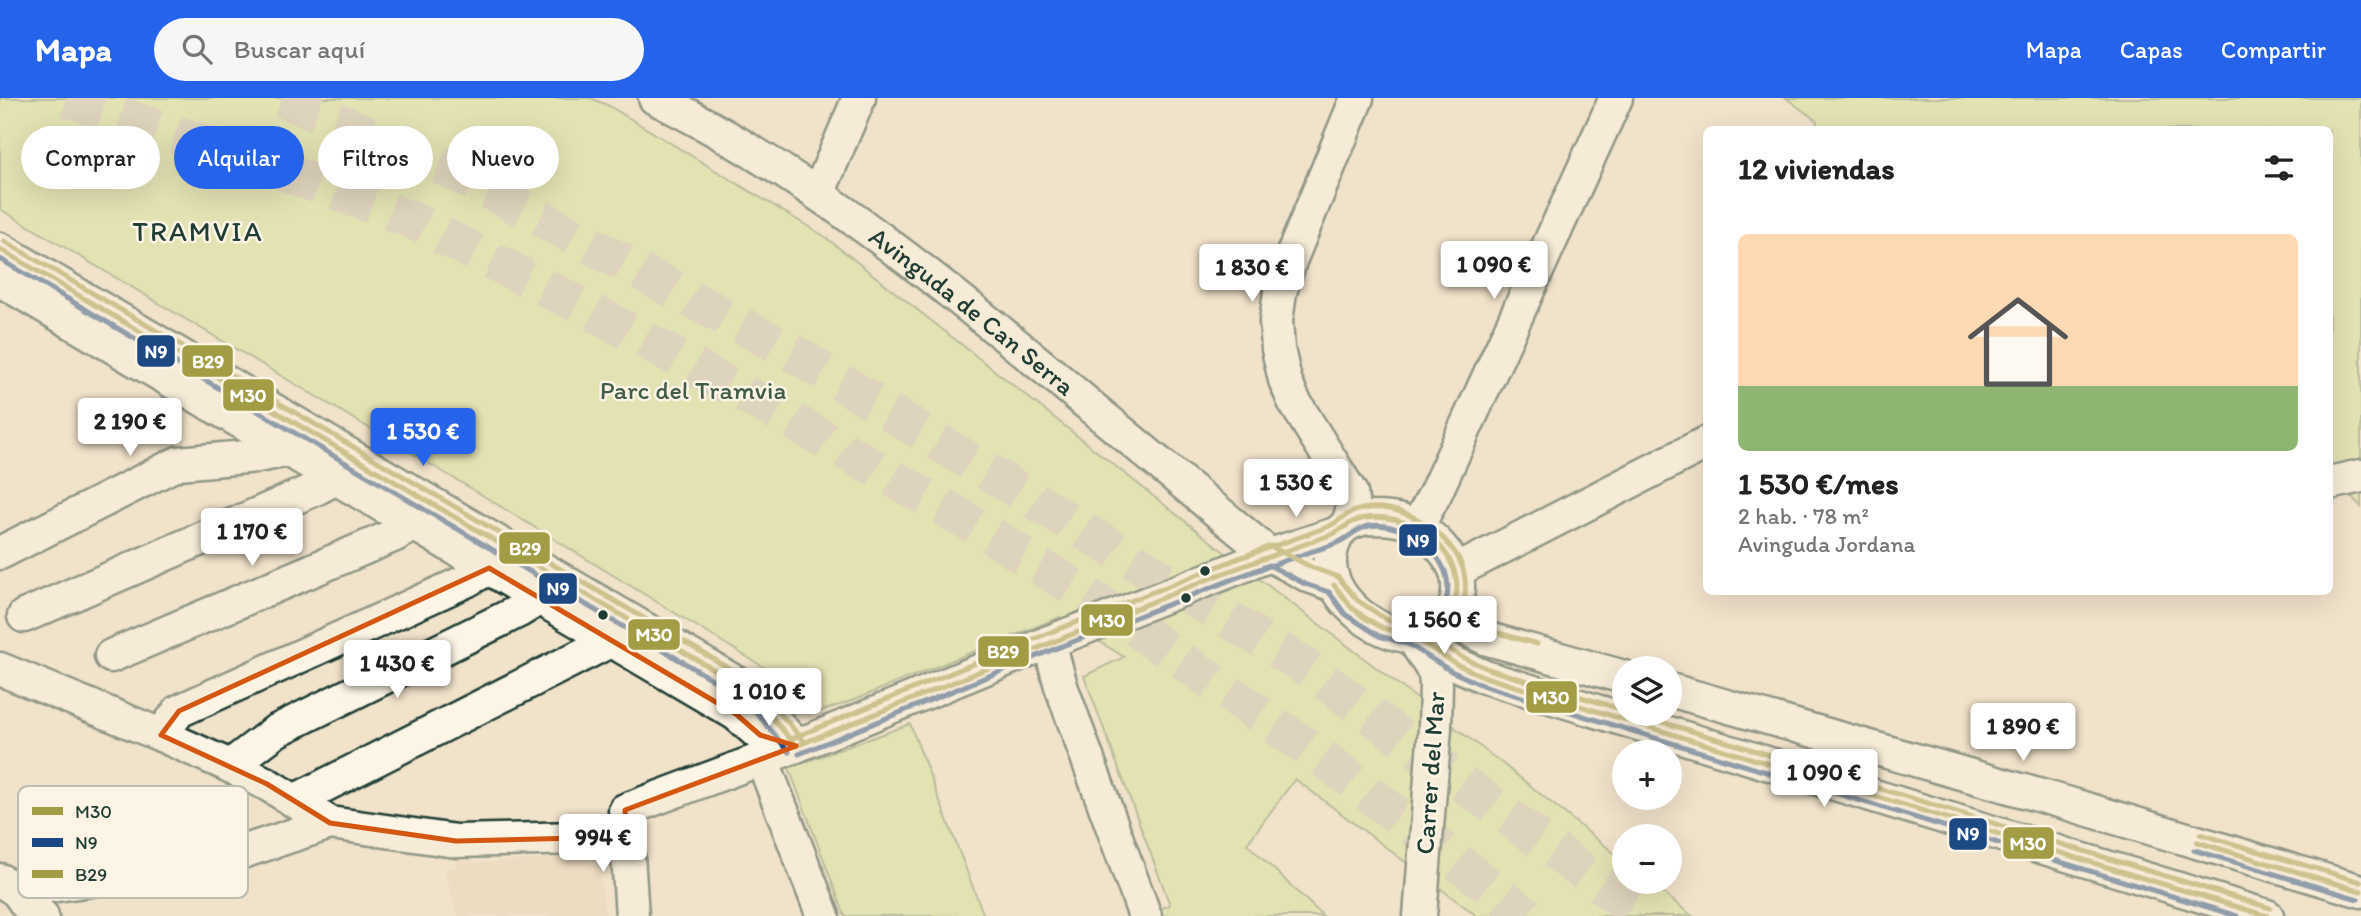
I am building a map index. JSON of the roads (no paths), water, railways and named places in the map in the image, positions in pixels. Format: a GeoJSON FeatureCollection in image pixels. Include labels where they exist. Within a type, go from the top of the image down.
{"type":"FeatureCollection","features":[{"type":"Feature","properties":{"kind":"street","name":"Avinguda de Can Serra"},"geometry":{"type":"LineString","coordinates":[[654,98],[727,137],[818,194],[982,317],[1270,555],[1309,576],[1334,585]]}},
{"type":"Feature","properties":{"kind":"street"},"geometry":{"type":"LineString","coordinates":[[818,194],[859,98]]}},
{"type":"Feature","properties":{"kind":"street"},"geometry":{"type":"LineString","coordinates":[[1357,98],[1290,261],[1280,292],[1276,321],[1278,349],[1285,380],[1294,401],[1351,493],[1353,506],[1330,555],[1329,567],[1334,585],[1351,607],[1383,628],[1412,636],[1457,664],[1485,677],[2267,916]]}},
{"type":"Feature","properties":{"kind":"street"},"geometry":{"type":"LineString","coordinates":[[1417,527],[1435,494],[1616,98]]}},
{"type":"Feature","properties":{"kind":"street"},"geometry":{"type":"LineString","coordinates":[[0,248],[750,691],[796,746]]}},
{"type":"Feature","properties":{"kind":"street"},"geometry":{"type":"LineString","coordinates":[[0,280],[736,714],[760,735],[796,746]]}},
{"type":"Feature","properties":{"kind":"street"},"geometry":{"type":"LineString","coordinates":[[1456,571],[1703,445]]}},
{"type":"Feature","properties":{"kind":"street"},"geometry":{"type":"LineString","coordinates":[[0,553],[178,463],[257,456],[289,450]]}},
{"type":"Feature","properties":{"kind":"street"},"geometry":{"type":"LineString","coordinates":[[2333,482],[2361,476]]}},
{"type":"Feature","properties":{"kind":"street"},"geometry":{"type":"LineString","coordinates":[[24,616],[336,478]]}},
{"type":"Feature","properties":{"kind":"street"},"geometry":{"type":"LineString","coordinates":[[632,916],[625,810],[796,746],[1049,642],[1366,518],[1383,518],[1417,527],[1445,552],[1456,571],[1456,600],[1448,620],[1429,635],[1412,636]]}},
{"type":"Feature","properties":{"kind":"street"},"geometry":{"type":"LineString","coordinates":[[111,656],[395,535],[415,524]]}},
{"type":"Feature","properties":{"kind":"street"},"geometry":{"type":"LineString","coordinates":[[161,735],[179,710],[466,581],[489,568]]}},
{"type":"Feature","properties":{"kind":"street"},"geometry":{"type":"LineString","coordinates":[[230,766],[275,731],[519,611],[540,598]]}},
{"type":"Feature","properties":{"kind":"street"},"geometry":{"type":"LineString","coordinates":[[1448,620],[1485,638],[1612,674]]}},
{"type":"Feature","properties":{"kind":"street","name":"Carrer del Mar"},"geometry":{"type":"LineString","coordinates":[[1412,636],[1435,673],[1436,685],[1420,916]]}},
{"type":"Feature","properties":{"kind":"street"},"geometry":{"type":"LineString","coordinates":[[294,801],[612,640]]}},
{"type":"Feature","properties":{"kind":"street"},"geometry":{"type":"LineString","coordinates":[[1049,642],[1061,685],[1145,916]]}},
{"type":"Feature","properties":{"kind":"street"},"geometry":{"type":"LineString","coordinates":[[0,669],[230,766],[267,784],[330,823],[456,841],[578,838],[626,829]]}},
{"type":"Feature","properties":{"kind":"street"},"geometry":{"type":"LineString","coordinates":[[1682,693],[2361,891]]}},
{"type":"Feature","properties":{"kind":"street"},"geometry":{"type":"LineString","coordinates":[[762,759],[824,916]]}},
{"type":"Feature","properties":{"kind":"street"},"geometry":{"type":"LineString","coordinates":[[248,850],[330,823]]}},
{"type":"Feature","properties":{"kind":"street"},"geometry":{"type":"LineString","coordinates":[[20,898],[42,916]]}},
{"type":"Feature","properties":{"kind":"tunnel"},"geometry":{"type":"LineString","coordinates":[[67,98],[252,160],[412,220],[583,307],[761,403],[976,526],[1117,615],[1332,765],[1527,916]]}},
{"type":"Feature","properties":{"kind":"tunnel"},"geometry":{"type":"LineString","coordinates":[[282,98],[441,165],[798,356],[1300,663],[1643,916]]}},
{"type":"Feature","properties":{"kind":"district","name":"TRAMVIA"},"geometry":{"type":"Point","coordinates":[198,231]}},
{"type":"Feature","properties":{"kind":"park label","name":"Parc del Tramvia"},"geometry":{"type":"Point","coordinates":[693,390]}}]}
